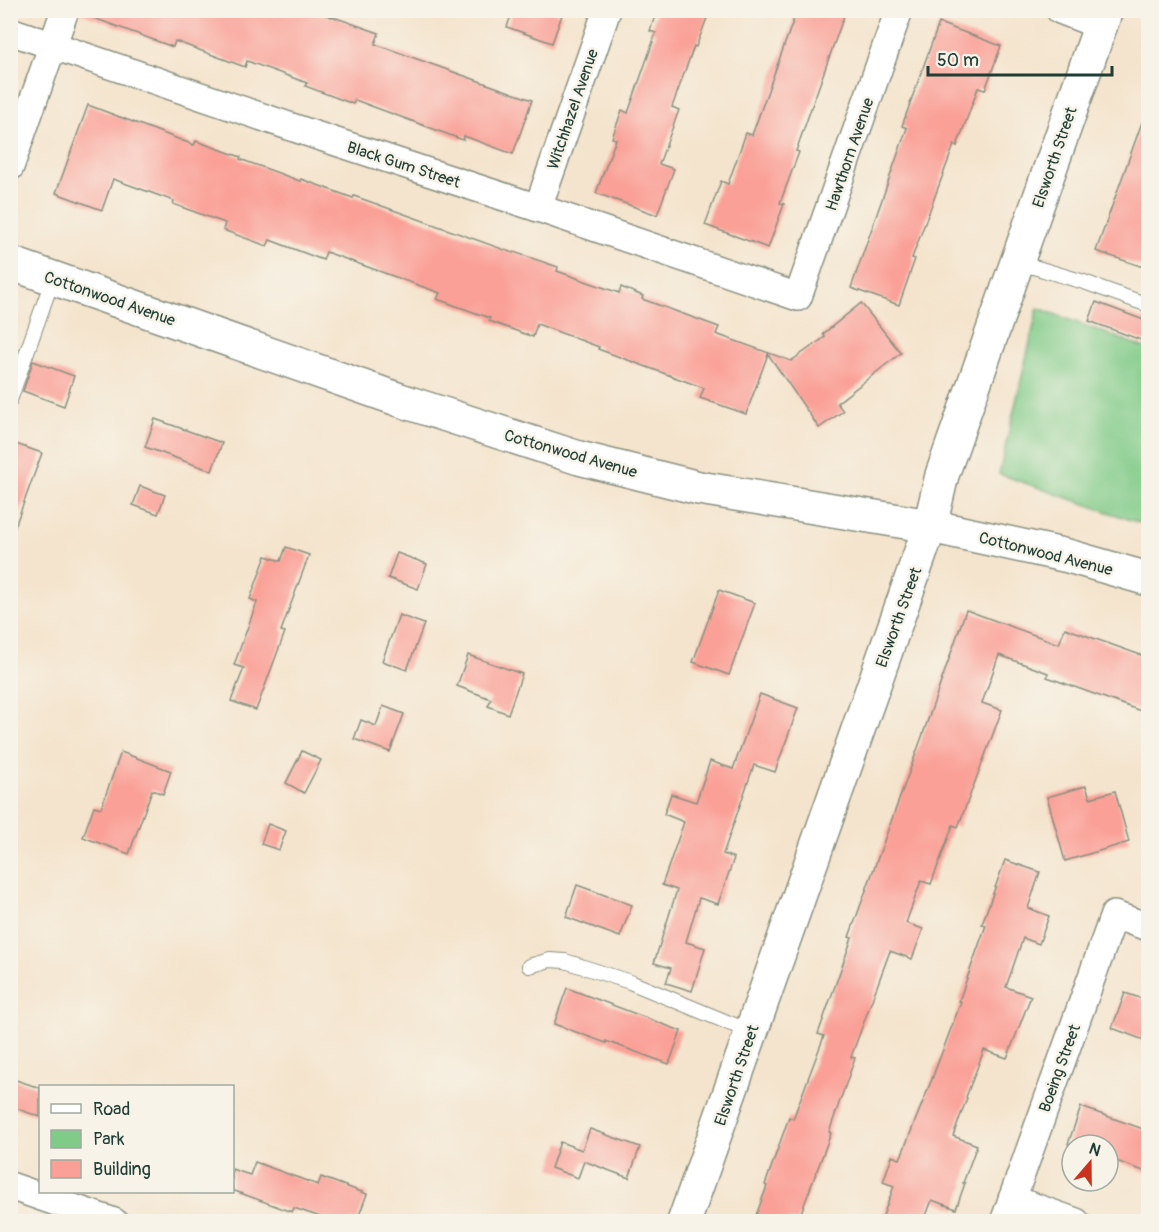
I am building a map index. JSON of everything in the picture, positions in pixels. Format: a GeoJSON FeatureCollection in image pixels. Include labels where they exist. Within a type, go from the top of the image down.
{"type":"FeatureCollection","features":[{"type":"Feature","properties":{"kind":"street"},"geometry":{"type":"LineString","coordinates":[[10,167],[65,10]]}},
{"type":"Feature","properties":{"kind":"street","name":"Witchhazel Avenue"},"geometry":{"type":"LineString","coordinates":[[538,208],[607,10]]}},
{"type":"Feature","properties":{"kind":"street","name":"Hawthorn Avenue"},"geometry":{"type":"LineString","coordinates":[[798,297],[899,10]]}},
{"type":"Feature","properties":{"kind":"street"},"geometry":{"type":"LineString","coordinates":[[1060,10],[1104,18]]}},
{"type":"Feature","properties":{"kind":"street","name":"Elsworth Street"},"geometry":{"type":"LineString","coordinates":[[684,1221],[930,526],[942,475],[1104,18]]}},
{"type":"Feature","properties":{"kind":"street","name":"Black Gum Street"},"geometry":{"type":"LineString","coordinates":[[10,31],[798,297]]}},
{"type":"Feature","properties":{"kind":"street","name":"Cottonwood Avenue"},"geometry":{"type":"LineString","coordinates":[[10,263],[400,400],[579,458],[699,488],[930,526],[1068,556],[1149,579]]}},
{"type":"Feature","properties":{"kind":"street","name":"Boeing Street"},"geometry":{"type":"LineString","coordinates":[[1008,1210],[1114,915],[1149,927]]}},
{"type":"Feature","properties":{"kind":"street"},"geometry":{"type":"LineString","coordinates":[[10,1186],[114,1221]]}},
{"type":"Feature","properties":{"kind":"street"},"geometry":{"type":"LineString","coordinates":[[1008,1210],[1076,1221]]}},
{"type":"Feature","properties":{"kind":"lane"},"geometry":{"type":"LineString","coordinates":[[1017,262],[1149,305]]}},
{"type":"Feature","properties":{"kind":"lane"},"geometry":{"type":"LineString","coordinates":[[10,400],[53,278]]}},
{"type":"Feature","properties":{"kind":"lane"},"geometry":{"type":"LineString","coordinates":[[529,966],[550,960],[565,961],[630,982],[751,1032]]}},
{"type":"Feature","properties":{"kind":"green space"},"geometry":{"type":"Polygon","coordinates":[[[1038,308],[1148,349],[1148,526],[999,474],[1038,308]]]}},
{"type":"Feature","properties":{"kind":"building"},"geometry":{"type":"Polygon","coordinates":[[[80,10],[313,10],[379,33],[375,44],[532,100],[513,154],[464,136],[463,140],[355,100],[353,104],[305,86],[307,83],[247,61],[245,67],[175,41],[173,47],[80,13],[80,10]]]}},
{"type":"Feature","properties":{"kind":"building"},"geometry":{"type":"Polygon","coordinates":[[[513,10],[550,10],[562,15],[552,43],[507,27],[513,10]]]}},
{"type":"Feature","properties":{"kind":"building"},"geometry":{"type":"Polygon","coordinates":[[[657,10],[710,10],[672,107],[679,110],[659,164],[674,169],[657,215],[596,193],[616,139],[612,138],[622,110],[628,113],[656,33],[650,31],[657,10]]]}},
{"type":"Feature","properties":{"kind":"building"},"geometry":{"type":"Polygon","coordinates":[[[797,10],[846,10],[796,151],[799,152],[780,203],[784,204],[768,248],[705,225],[721,181],[728,184],[746,133],[752,135],[797,10]]]}},
{"type":"Feature","properties":{"kind":"building"},"geometry":{"type":"Polygon","coordinates":[[[939,23],[1001,46],[985,90],[978,88],[957,146],[954,145],[912,258],[915,259],[899,305],[851,288],[907,128],[902,126],[939,23]]]}},
{"type":"Feature","properties":{"kind":"building"},"geometry":{"type":"Polygon","coordinates":[[[88,105],[194,145],[196,141],[300,181],[301,179],[353,198],[354,196],[558,267],[557,271],[619,293],[621,287],[643,296],[642,299],[719,327],[716,334],[791,361],[825,337],[823,334],[861,303],[901,353],[837,403],[843,411],[819,428],[768,354],[746,414],[700,398],[704,388],[598,349],[599,347],[537,324],[533,337],[489,321],[490,318],[437,299],[440,293],[326,252],[323,260],[270,240],[267,246],[223,230],[225,223],[173,204],[174,201],[113,179],[102,210],[56,193],[88,105]]]}},
{"type":"Feature","properties":{"kind":"building"},"geometry":{"type":"Polygon","coordinates":[[[1146,111],[1149,111],[1149,269],[1096,251],[1146,111]]]}},
{"type":"Feature","properties":{"kind":"building"},"geometry":{"type":"Polygon","coordinates":[[[1096,302],[1149,322],[1149,343],[1089,321],[1096,302]]]}},
{"type":"Feature","properties":{"kind":"building"},"geometry":{"type":"Polygon","coordinates":[[[33,361],[74,376],[64,406],[23,391],[33,361]]]}},
{"type":"Feature","properties":{"kind":"building"},"geometry":{"type":"Polygon","coordinates":[[[155,419],[222,443],[212,471],[145,447],[155,419]]]}},
{"type":"Feature","properties":{"kind":"building"},"geometry":{"type":"Polygon","coordinates":[[[10,442],[42,453],[13,532],[10,531],[10,442]]]}},
{"type":"Feature","properties":{"kind":"building"},"geometry":{"type":"Polygon","coordinates":[[[140,486],[165,495],[158,514],[133,505],[140,486]]]}},
{"type":"Feature","properties":{"kind":"building"},"geometry":{"type":"Polygon","coordinates":[[[286,547],[309,555],[281,631],[285,632],[256,710],[231,701],[244,668],[234,665],[257,602],[250,599],[266,556],[281,561],[286,547]]]}},
{"type":"Feature","properties":{"kind":"building"},"geometry":{"type":"Polygon","coordinates":[[[397,553],[427,564],[418,589],[388,578],[397,553]]]}},
{"type":"Feature","properties":{"kind":"building"},"geometry":{"type":"Polygon","coordinates":[[[719,590],[755,603],[729,675],[693,662],[719,590]]]}},
{"type":"Feature","properties":{"kind":"building"},"geometry":{"type":"Polygon","coordinates":[[[966,610],[1059,644],[1065,628],[1149,658],[1149,714],[1047,677],[1048,673],[999,655],[982,703],[1002,710],[958,827],[953,825],[931,884],[921,881],[906,923],[923,929],[912,959],[890,951],[851,1057],[855,1058],[829,1132],[831,1133],[798,1221],[754,1221],[789,1117],[793,1119],[824,1036],[818,1034],[852,938],[849,937],[966,610]]]}},
{"type":"Feature","properties":{"kind":"building"},"geometry":{"type":"Polygon","coordinates":[[[399,615],[424,624],[407,670],[382,661],[399,615]]]}},
{"type":"Feature","properties":{"kind":"building"},"geometry":{"type":"Polygon","coordinates":[[[468,655],[522,674],[508,714],[488,706],[491,699],[457,686],[468,655]]]}},
{"type":"Feature","properties":{"kind":"building"},"geometry":{"type":"Polygon","coordinates":[[[760,694],[798,708],[775,772],[754,765],[723,854],[734,858],[718,904],[699,898],[686,942],[705,948],[692,991],[666,983],[671,968],[654,963],[677,890],[662,885],[684,822],[664,814],[671,794],[696,802],[710,761],[733,769],[760,694]]]}},
{"type":"Feature","properties":{"kind":"building"},"geometry":{"type":"Polygon","coordinates":[[[383,706],[404,714],[390,752],[354,739],[361,720],[376,726],[383,706]]]}},
{"type":"Feature","properties":{"kind":"building"},"geometry":{"type":"Polygon","coordinates":[[[302,751],[321,760],[304,793],[286,783],[302,751]]]}},
{"type":"Feature","properties":{"kind":"building"},"geometry":{"type":"Polygon","coordinates":[[[121,752],[171,771],[163,794],[152,790],[129,854],[83,837],[94,806],[101,808],[121,752]]]}},
{"type":"Feature","properties":{"kind":"building"},"geometry":{"type":"Polygon","coordinates":[[[1086,786],[1090,798],[1115,791],[1129,842],[1065,861],[1047,797],[1086,786]]]}},
{"type":"Feature","properties":{"kind":"building"},"geometry":{"type":"Polygon","coordinates":[[[268,824],[286,831],[279,850],[261,844],[268,824]]]}},
{"type":"Feature","properties":{"kind":"building"},"geometry":{"type":"Polygon","coordinates":[[[1005,860],[1040,872],[1028,908],[1049,916],[1039,944],[1023,938],[1006,987],[1031,996],[1007,1058],[984,1050],[966,1097],[953,1136],[977,1145],[956,1209],[932,1200],[924,1221],[881,1221],[894,1186],[883,1182],[892,1156],[900,1159],[930,1084],[961,1002],[959,1001],[986,925],[982,924],[1005,860]]]}},
{"type":"Feature","properties":{"kind":"building"},"geometry":{"type":"Polygon","coordinates":[[[577,885],[632,905],[620,937],[566,917],[577,885]]]}},
{"type":"Feature","properties":{"kind":"building"},"geometry":{"type":"Polygon","coordinates":[[[567,988],[681,1031],[669,1064],[554,1024],[567,988]]]}},
{"type":"Feature","properties":{"kind":"building"},"geometry":{"type":"Polygon","coordinates":[[[1125,993],[1149,1001],[1149,1042],[1112,1028],[1125,993]]]}},
{"type":"Feature","properties":{"kind":"building"},"geometry":{"type":"Polygon","coordinates":[[[10,1078],[39,1088],[39,1117],[10,1106],[10,1078]]]}},
{"type":"Feature","properties":{"kind":"building"},"geometry":{"type":"Polygon","coordinates":[[[1081,1107],[1149,1131],[1149,1173],[1120,1162],[1120,1133],[1072,1133],[1081,1107]]]}},
{"type":"Feature","properties":{"kind":"building"},"geometry":{"type":"Polygon","coordinates":[[[590,1129],[640,1147],[629,1178],[584,1161],[578,1178],[551,1168],[560,1142],[582,1150],[590,1129]]]}},
{"type":"Feature","properties":{"kind":"building"},"geometry":{"type":"Polygon","coordinates":[[[255,1162],[318,1185],[321,1177],[367,1194],[357,1221],[332,1221],[294,1208],[292,1212],[234,1191],[234,1170],[250,1175],[255,1162]]]}}]}
